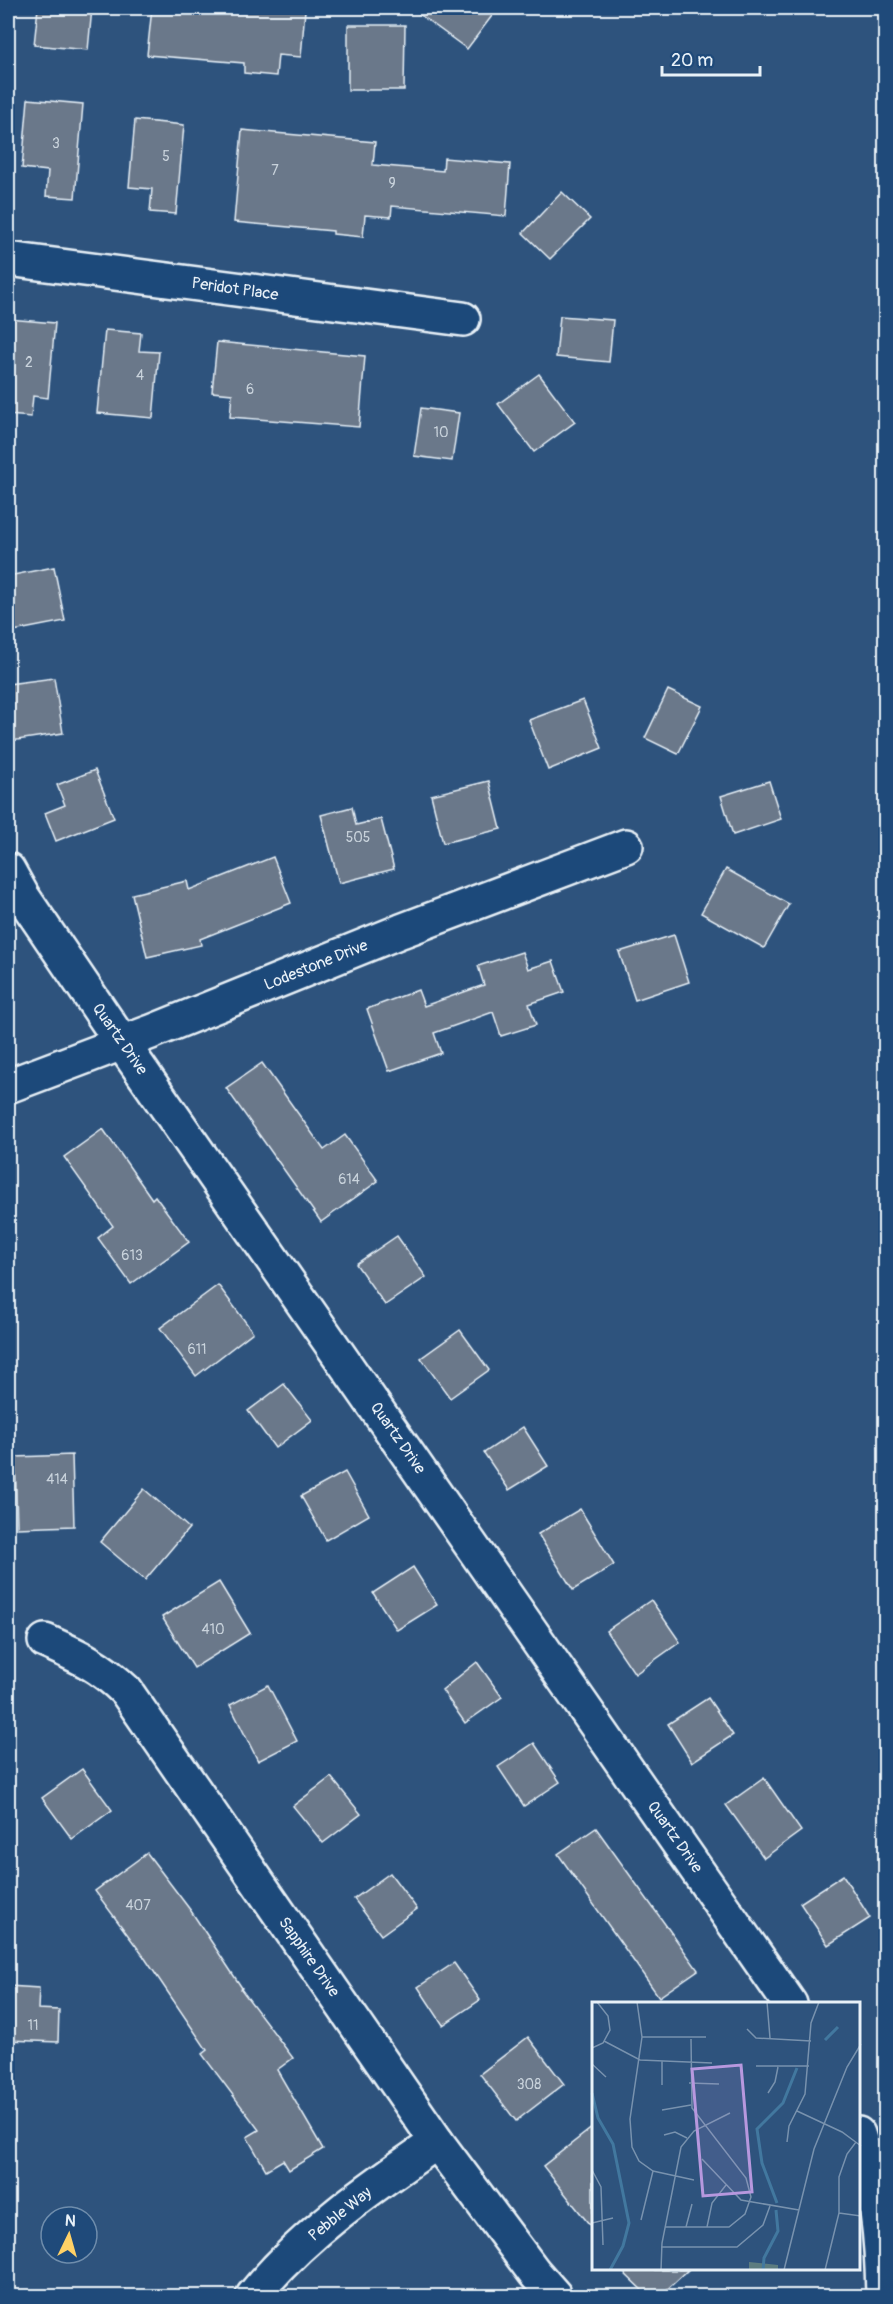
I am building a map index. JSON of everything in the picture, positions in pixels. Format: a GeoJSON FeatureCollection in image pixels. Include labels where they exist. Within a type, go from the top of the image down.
{"type":"FeatureCollection","features":[{"type":"Feature","properties":{"kind":"street","name":"Peridot Place"},"geometry":{"type":"LineString","coordinates":[[8,259],[463,319]]}},
{"type":"Feature","properties":{"kind":"street","name":"Lodestone Drive"},"geometry":{"type":"LineString","coordinates":[[8,1086],[122,1043],[401,931],[626,846]]}},
{"type":"Feature","properties":{"kind":"street","name":"Quartz Drive"},"geometry":{"type":"LineString","coordinates":[[8,870],[28,905],[122,1043],[789,2002]]}},
{"type":"Feature","properties":{"kind":"street","name":"Sapphire Drive"},"geometry":{"type":"LineString","coordinates":[[45,1641],[84,1658],[106,1672],[126,1691],[436,2142],[534,2272],[555,2296]]}},
{"type":"Feature","properties":{"kind":"street"},"geometry":{"type":"LineString","coordinates":[[860,2139],[870,2166],[878,2210],[883,2260],[883,2296]]}},
{"type":"Feature","properties":{"kind":"street","name":"Pebble Way"},"geometry":{"type":"LineString","coordinates":[[253,2296],[310,2237],[370,2188],[436,2142]]}},
{"type":"Feature","properties":{"kind":"building"},"geometry":{"type":"Polygon","coordinates":[[[38,8],[92,8],[88,50],[34,45],[38,8]]]}},
{"type":"Feature","properties":{"kind":"building"},"geometry":{"type":"Polygon","coordinates":[[[152,8],[305,10],[301,57],[278,55],[276,76],[244,73],[244,63],[147,55],[152,8]]]}},
{"type":"Feature","properties":{"kind":"building"},"geometry":{"type":"Polygon","coordinates":[[[411,8],[498,8],[467,49],[411,8]]]}},
{"type":"Feature","properties":{"kind":"building"},"geometry":{"type":"Polygon","coordinates":[[[348,25],[405,25],[404,90],[348,90],[348,25]]]}},
{"type":"Feature","properties":{"kind":"building"},"geometry":{"type":"Polygon","coordinates":[[[28,99],[83,104],[75,198],[46,196],[48,171],[22,168],[28,99]]]}},
{"type":"Feature","properties":{"kind":"building"},"geometry":{"type":"Polygon","coordinates":[[[135,120],[184,125],[176,214],[150,212],[152,189],[129,187],[135,120]]]}},
{"type":"Feature","properties":{"kind":"building"},"geometry":{"type":"Polygon","coordinates":[[[242,130],[375,142],[373,165],[443,171],[444,158],[510,164],[506,216],[392,206],[391,217],[365,215],[363,237],[333,234],[333,231],[234,222],[242,130]]]}},
{"type":"Feature","properties":{"kind":"building"},"geometry":{"type":"Polygon","coordinates":[[[562,192],[590,219],[550,259],[523,233],[562,192]]]}},
{"type":"Feature","properties":{"kind":"building"},"geometry":{"type":"Polygon","coordinates":[[[560,316],[613,320],[609,362],[556,357],[560,316]]]}},
{"type":"Feature","properties":{"kind":"building"},"geometry":{"type":"Polygon","coordinates":[[[8,319],[55,323],[48,398],[33,396],[31,417],[8,415],[8,319]]]}},
{"type":"Feature","properties":{"kind":"building"},"geometry":{"type":"Polygon","coordinates":[[[105,330],[141,333],[139,351],[159,352],[153,418],[97,413],[105,330]]]}},
{"type":"Feature","properties":{"kind":"building"},"geometry":{"type":"Polygon","coordinates":[[[217,342],[365,356],[359,427],[230,417],[232,394],[212,392],[217,342]]]}},
{"type":"Feature","properties":{"kind":"building"},"geometry":{"type":"Polygon","coordinates":[[[539,374],[575,422],[534,452],[498,404],[539,374]]]}},
{"type":"Feature","properties":{"kind":"building"},"geometry":{"type":"Polygon","coordinates":[[[421,408],[459,413],[452,461],[414,456],[421,408]]]}},
{"type":"Feature","properties":{"kind":"building"},"geometry":{"type":"Polygon","coordinates":[[[54,567],[65,621],[8,632],[8,576],[54,567]]]}},
{"type":"Feature","properties":{"kind":"building"},"geometry":{"type":"Polygon","coordinates":[[[54,678],[63,733],[11,741],[8,684],[54,678]]]}},
{"type":"Feature","properties":{"kind":"building"},"geometry":{"type":"Polygon","coordinates":[[[668,690],[702,706],[678,754],[645,738],[668,690]]]}},
{"type":"Feature","properties":{"kind":"building"},"geometry":{"type":"Polygon","coordinates":[[[583,700],[602,748],[548,770],[529,720],[583,700]]]}},
{"type":"Feature","properties":{"kind":"building"},"geometry":{"type":"Polygon","coordinates":[[[95,770],[114,818],[56,841],[45,813],[65,805],[57,785],[95,770]]]}},
{"type":"Feature","properties":{"kind":"building"},"geometry":{"type":"Polygon","coordinates":[[[489,781],[501,829],[443,843],[431,795],[489,781]]]}},
{"type":"Feature","properties":{"kind":"building"},"geometry":{"type":"Polygon","coordinates":[[[769,781],[781,819],[733,835],[721,796],[769,781]]]}},
{"type":"Feature","properties":{"kind":"building"},"geometry":{"type":"Polygon","coordinates":[[[352,807],[356,825],[381,819],[394,869],[339,883],[321,815],[352,807]]]}},
{"type":"Feature","properties":{"kind":"building"},"geometry":{"type":"Polygon","coordinates":[[[273,857],[291,903],[200,939],[201,945],[147,957],[132,894],[187,881],[189,890],[273,857]]]}},
{"type":"Feature","properties":{"kind":"building"},"geometry":{"type":"Polygon","coordinates":[[[726,869],[789,904],[764,948],[701,913],[726,869]]]}},
{"type":"Feature","properties":{"kind":"building"},"geometry":{"type":"Polygon","coordinates":[[[674,935],[689,982],[635,1000],[619,952],[674,935]]]}},
{"type":"Feature","properties":{"kind":"building"},"geometry":{"type":"Polygon","coordinates":[[[522,952],[528,969],[553,961],[564,992],[529,1004],[536,1025],[501,1036],[493,1012],[434,1033],[441,1053],[389,1071],[367,1009],[418,990],[424,1006],[484,985],[478,966],[522,952]]]}},
{"type":"Feature","properties":{"kind":"building"},"geometry":{"type":"Polygon","coordinates":[[[262,1063],[324,1150],[345,1135],[378,1181],[321,1222],[226,1088],[262,1063]]]}},
{"type":"Feature","properties":{"kind":"building"},"geometry":{"type":"Polygon","coordinates":[[[103,1129],[152,1199],[155,1196],[189,1242],[131,1284],[98,1238],[113,1226],[64,1157],[103,1129]]]}},
{"type":"Feature","properties":{"kind":"building"},"geometry":{"type":"Polygon","coordinates":[[[397,1236],[426,1277],[385,1305],[356,1264],[397,1236]]]}},
{"type":"Feature","properties":{"kind":"building"},"geometry":{"type":"Polygon","coordinates":[[[218,1285],[253,1332],[196,1376],[160,1328],[218,1285]]]}},
{"type":"Feature","properties":{"kind":"building"},"geometry":{"type":"Polygon","coordinates":[[[460,1330],[489,1370],[450,1398],[421,1358],[460,1330]]]}},
{"type":"Feature","properties":{"kind":"building"},"geometry":{"type":"Polygon","coordinates":[[[284,1384],[312,1420],[275,1448],[248,1411],[284,1384]]]}},
{"type":"Feature","properties":{"kind":"building"},"geometry":{"type":"Polygon","coordinates":[[[523,1427],[548,1466],[509,1490],[484,1453],[523,1427]]]}},
{"type":"Feature","properties":{"kind":"building"},"geometry":{"type":"Polygon","coordinates":[[[72,1455],[74,1526],[17,1528],[15,1457],[72,1455]]]}},
{"type":"Feature","properties":{"kind":"building"},"geometry":{"type":"Polygon","coordinates":[[[345,1472],[369,1515],[326,1540],[301,1496],[345,1472]]]}},
{"type":"Feature","properties":{"kind":"building"},"geometry":{"type":"Polygon","coordinates":[[[144,1489],[189,1528],[145,1580],[100,1542],[144,1489]]]}},
{"type":"Feature","properties":{"kind":"building"},"geometry":{"type":"Polygon","coordinates":[[[580,1509],[614,1565],[573,1590],[538,1534],[580,1509]]]}},
{"type":"Feature","properties":{"kind":"building"},"geometry":{"type":"Polygon","coordinates":[[[413,1567],[437,1605],[397,1630],[373,1593],[413,1567]]]}},
{"type":"Feature","properties":{"kind":"building"},"geometry":{"type":"Polygon","coordinates":[[[219,1582],[250,1633],[194,1668],[162,1617],[219,1582]]]}},
{"type":"Feature","properties":{"kind":"building"},"geometry":{"type":"Polygon","coordinates":[[[651,1600],[680,1642],[635,1674],[606,1631],[651,1600]]]}},
{"type":"Feature","properties":{"kind":"building"},"geometry":{"type":"Polygon","coordinates":[[[477,1662],[502,1697],[465,1723],[442,1690],[477,1662]]]}},
{"type":"Feature","properties":{"kind":"building"},"geometry":{"type":"Polygon","coordinates":[[[268,1685],[297,1741],[258,1761],[230,1705],[268,1685]]]}},
{"type":"Feature","properties":{"kind":"building"},"geometry":{"type":"Polygon","coordinates":[[[708,1698],[733,1735],[692,1762],[668,1724],[708,1698]]]}},
{"type":"Feature","properties":{"kind":"building"},"geometry":{"type":"Polygon","coordinates":[[[534,1743],[560,1782],[524,1806],[498,1767],[534,1743]]]}},
{"type":"Feature","properties":{"kind":"building"},"geometry":{"type":"Polygon","coordinates":[[[82,1769],[112,1810],[72,1839],[42,1798],[82,1769]]]}},
{"type":"Feature","properties":{"kind":"building"},"geometry":{"type":"Polygon","coordinates":[[[331,1777],[361,1814],[323,1843],[293,1806],[331,1777]]]}},
{"type":"Feature","properties":{"kind":"building"},"geometry":{"type":"Polygon","coordinates":[[[764,1778],[801,1831],[764,1858],[726,1805],[764,1778]]]}},
{"type":"Feature","properties":{"kind":"building"},"geometry":{"type":"Polygon","coordinates":[[[596,1828],[698,1970],[659,1997],[558,1854],[596,1828]]]}},
{"type":"Feature","properties":{"kind":"building"},"geometry":{"type":"Polygon","coordinates":[[[147,1853],[191,1911],[241,1989],[293,2058],[277,2070],[323,2149],[289,2170],[283,2160],[266,2170],[247,2137],[259,2130],[202,2054],[207,2050],[142,1954],[95,1891],[147,1853]]]}},
{"type":"Feature","properties":{"kind":"building"},"geometry":{"type":"Polygon","coordinates":[[[390,1873],[417,1909],[381,1935],[354,1899],[390,1873]]]}},
{"type":"Feature","properties":{"kind":"building"},"geometry":{"type":"Polygon","coordinates":[[[843,1875],[870,1918],[828,1945],[800,1903],[843,1875]]]}},
{"type":"Feature","properties":{"kind":"building"},"geometry":{"type":"Polygon","coordinates":[[[454,1963],[480,2000],[443,2025],[418,1987],[454,1963]]]}},
{"type":"Feature","properties":{"kind":"building"},"geometry":{"type":"Polygon","coordinates":[[[8,1986],[39,1988],[38,2009],[59,2010],[58,2042],[8,2040],[8,1986]]]}},
{"type":"Feature","properties":{"kind":"building"},"geometry":{"type":"Polygon","coordinates":[[[528,2037],[564,2084],[516,2121],[480,2074],[528,2037]]]}},
{"type":"Feature","properties":{"kind":"building"},"geometry":{"type":"Polygon","coordinates":[[[592,2128],[592,2228],[543,2166],[592,2128]]]}},
{"type":"Feature","properties":{"kind":"building"},"geometry":{"type":"Polygon","coordinates":[[[622,2271],[687,2271],[660,2296],[648,2296],[622,2271]]]}}]}
